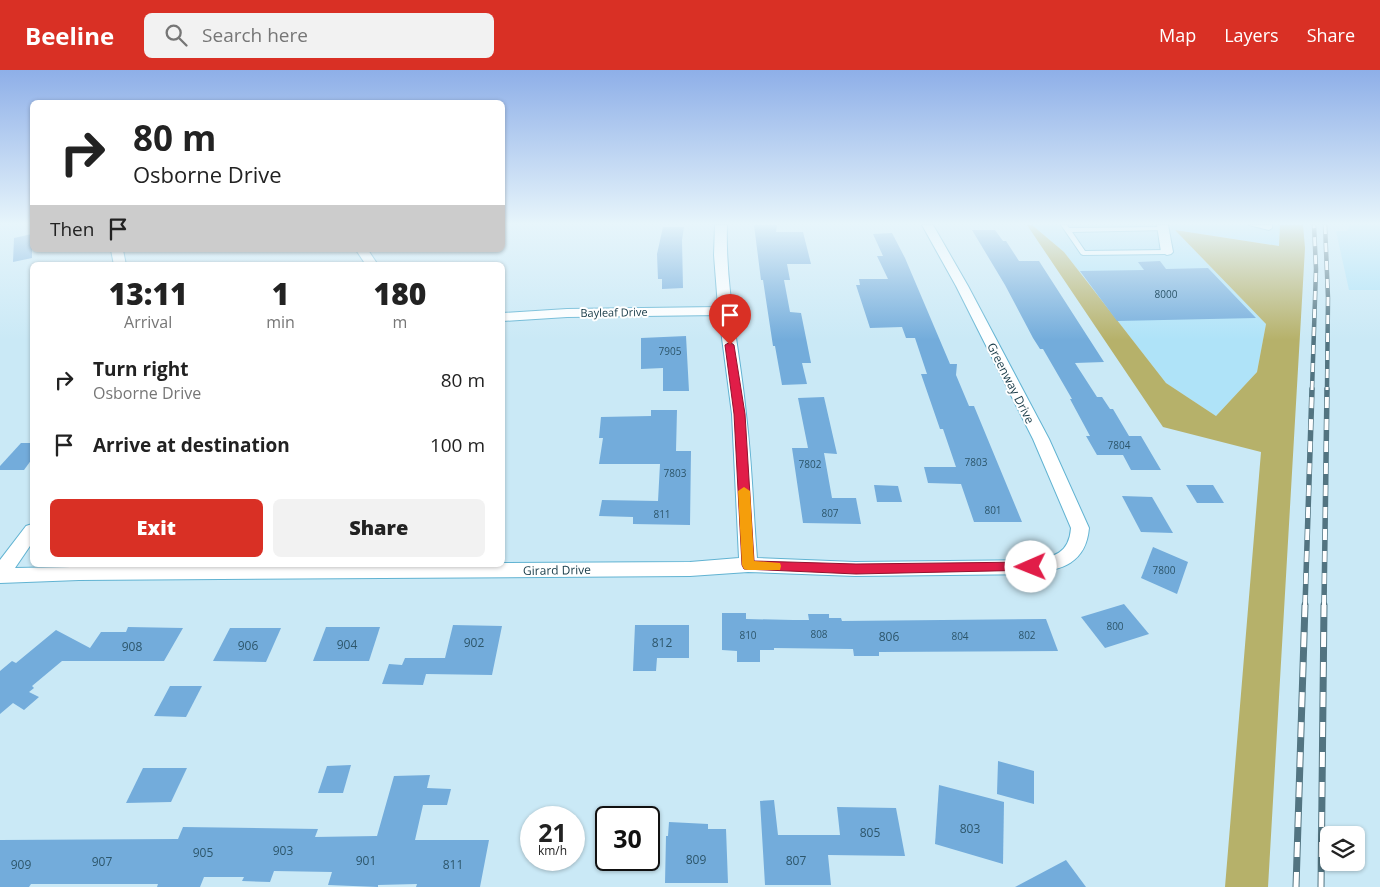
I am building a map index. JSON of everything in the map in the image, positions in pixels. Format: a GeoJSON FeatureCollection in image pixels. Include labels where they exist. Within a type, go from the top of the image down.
{"type":"FeatureCollection","features":[{"type":"Feature","properties":{"kind":"street"},"geometry":{"type":"LineString","coordinates":[[721,263],[739,414],[748,565]]}},
{"type":"Feature","properties":{"kind":"street","name":"Greenway Drive"},"geometry":{"type":"LineString","coordinates":[[949,263],[1041,440],[1080,528],[1077,546]]}},
{"type":"Feature","properties":{"kind":"street","name":"Bayleaf Drive"},"geometry":{"type":"LineString","coordinates":[[505,317],[562,313],[725,311]]}},
{"type":"Feature","properties":{"kind":"street"},"geometry":{"type":"LineString","coordinates":[[0,575],[30,534]]}},
{"type":"Feature","properties":{"kind":"street","name":"Girard Drive"},"geometry":{"type":"LineString","coordinates":[[0,575],[329,568],[690,568],[748,565],[856,569],[1031,567],[1052,564],[1067,557],[1077,546]]}},
{"type":"Feature","properties":{"kind":"shaded area"},"geometry":{"type":"Polygon","coordinates":[[[1053,263],[1073,263],[1166,383],[1216,416],[1257,372],[1266,324],[1207,263],[1304,263],[1268,887],[1225,887],[1261,452],[1163,427],[1053,263]]]}},
{"type":"Feature","properties":{"kind":"shaded area"},"geometry":{"type":"Polygon","coordinates":[[[1073,263],[1207,263],[1266,324],[1257,372],[1216,416],[1166,383],[1073,263]]]}},
{"type":"Feature","properties":{"kind":"shaded area"},"geometry":{"type":"Polygon","coordinates":[[[1343,263],[1380,263],[1380,290],[1349,290],[1343,263]]]}},
{"type":"Feature","properties":{"kind":"building"},"geometry":{"type":"Polygon","coordinates":[[[657,263],[682,263],[683,288],[662,289],[662,279],[658,279],[657,263]]]}},
{"type":"Feature","properties":{"kind":"building"},"geometry":{"type":"Polygon","coordinates":[[[759,263],[811,263],[787,264],[790,280],[784,280],[790,312],[801,313],[811,363],[802,363],[807,384],[782,385],[775,346],[773,346],[763,280],[761,280],[759,263]]]}},
{"type":"Feature","properties":{"kind":"building"},"geometry":{"type":"Polygon","coordinates":[[[880,263],[907,263],[950,364],[957,364],[956,375],[969,406],[974,406],[1022,522],[974,522],[961,484],[928,483],[924,467],[956,467],[943,429],[940,429],[921,374],[927,374],[915,338],[906,338],[902,327],[870,328],[856,285],[860,285],[859,279],[888,279],[880,263]]]}},
{"type":"Feature","properties":{"kind":"building"},"geometry":{"type":"Polygon","coordinates":[[[992,263],[1040,263],[1104,362],[1075,363],[1097,397],[1102,397],[1110,409],[1113,409],[1129,436],[1141,436],[1161,470],[1131,470],[1123,455],[1097,455],[1086,436],[1090,436],[1070,399],[1072,399],[1043,349],[1040,349],[1033,338],[992,263]]]}},
{"type":"Feature","properties":{"kind":"building"},"geometry":{"type":"Polygon","coordinates":[[[1139,263],[1162,263],[1166,269],[1208,268],[1256,318],[1117,321],[1080,271],[1144,270],[1139,263]]]}},
{"type":"Feature","properties":{"kind":"building"},"geometry":{"type":"Polygon","coordinates":[[[686,336],[689,391],[663,391],[663,368],[641,369],[641,338],[686,336]]]}},
{"type":"Feature","properties":{"kind":"building"},"geometry":{"type":"Polygon","coordinates":[[[824,397],[837,454],[824,453],[832,498],[856,498],[861,524],[803,523],[792,448],[808,448],[798,398],[824,397]]]}},
{"type":"Feature","properties":{"kind":"building"},"geometry":{"type":"Polygon","coordinates":[[[651,410],[677,410],[676,451],[691,451],[690,525],[633,524],[633,517],[599,516],[602,500],[658,501],[660,464],[599,464],[603,438],[599,438],[601,417],[651,416],[651,410]]]}},
{"type":"Feature","properties":{"kind":"building"},"geometry":{"type":"Polygon","coordinates":[[[21,443],[30,443],[30,462],[24,470],[0,470],[0,466],[21,443]]]}},
{"type":"Feature","properties":{"kind":"building"},"geometry":{"type":"Polygon","coordinates":[[[874,485],[898,486],[902,502],[877,502],[874,485]]]}},
{"type":"Feature","properties":{"kind":"building"},"geometry":{"type":"Polygon","coordinates":[[[1186,485],[1213,485],[1224,503],[1197,503],[1186,485]]]}},
{"type":"Feature","properties":{"kind":"building"},"geometry":{"type":"Polygon","coordinates":[[[1122,496],[1152,497],[1173,533],[1141,532],[1122,496]]]}},
{"type":"Feature","properties":{"kind":"building"},"geometry":{"type":"Polygon","coordinates":[[[1153,547],[1188,562],[1177,594],[1141,578],[1153,547]]]}},
{"type":"Feature","properties":{"kind":"building"},"geometry":{"type":"Polygon","coordinates":[[[1124,604],[1149,634],[1105,648],[1081,617],[1124,604]]]}},
{"type":"Feature","properties":{"kind":"building"},"geometry":{"type":"Polygon","coordinates":[[[722,613],[746,613],[746,619],[793,620],[809,620],[808,614],[829,614],[829,618],[841,618],[842,621],[1046,619],[1058,651],[879,652],[879,656],[854,656],[853,649],[774,648],[774,650],[760,650],[760,662],[737,662],[737,651],[722,650],[722,613]]]}},
{"type":"Feature","properties":{"kind":"building"},"geometry":{"type":"Polygon","coordinates":[[[453,625],[502,626],[492,675],[426,674],[423,685],[382,684],[389,664],[402,665],[405,658],[445,658],[453,625]]]}},
{"type":"Feature","properties":{"kind":"building"},"geometry":{"type":"Polygon","coordinates":[[[635,625],[689,625],[689,658],[657,658],[656,671],[633,671],[635,625]]]}},
{"type":"Feature","properties":{"kind":"building"},"geometry":{"type":"Polygon","coordinates":[[[128,627],[183,628],[164,661],[62,661],[32,686],[34,688],[29,692],[39,697],[24,710],[13,703],[0,714],[0,671],[12,661],[16,663],[56,630],[90,648],[101,632],[126,632],[128,627]]]}},
{"type":"Feature","properties":{"kind":"building"},"geometry":{"type":"Polygon","coordinates":[[[326,627],[380,627],[369,661],[313,661],[326,627]]]}},
{"type":"Feature","properties":{"kind":"building"},"geometry":{"type":"Polygon","coordinates":[[[230,628],[281,628],[266,662],[213,661],[230,628]]]}},
{"type":"Feature","properties":{"kind":"building"},"geometry":{"type":"Polygon","coordinates":[[[170,686],[202,686],[186,717],[154,716],[170,686]]]}},
{"type":"Feature","properties":{"kind":"building"},"geometry":{"type":"Polygon","coordinates":[[[998,761],[1034,771],[1034,804],[997,794],[998,761]]]}},
{"type":"Feature","properties":{"kind":"building"},"geometry":{"type":"Polygon","coordinates":[[[351,765],[343,793],[318,793],[327,766],[351,765]]]}},
{"type":"Feature","properties":{"kind":"building"},"geometry":{"type":"Polygon","coordinates":[[[143,768],[187,768],[171,802],[126,803],[143,768]]]}},
{"type":"Feature","properties":{"kind":"building"},"geometry":{"type":"Polygon","coordinates":[[[430,775],[427,788],[451,789],[447,805],[423,805],[415,840],[489,840],[480,887],[416,887],[417,884],[378,885],[378,887],[328,885],[332,872],[274,871],[270,882],[242,881],[244,877],[204,877],[200,887],[157,887],[158,884],[31,884],[29,887],[0,887],[0,840],[178,839],[183,827],[318,829],[315,837],[377,836],[394,776],[430,775]]]}},
{"type":"Feature","properties":{"kind":"building"},"geometry":{"type":"Polygon","coordinates":[[[939,785],[1004,802],[1003,864],[935,844],[939,785]]]}},
{"type":"Feature","properties":{"kind":"building"},"geometry":{"type":"Polygon","coordinates":[[[774,800],[778,835],[840,835],[837,807],[896,808],[905,856],[828,855],[831,885],[765,885],[760,801],[774,800]]]}},
{"type":"Feature","properties":{"kind":"building"},"geometry":{"type":"Polygon","coordinates":[[[669,822],[708,824],[708,829],[726,829],[728,883],[665,883],[666,836],[668,836],[669,822]]]}},
{"type":"Feature","properties":{"kind":"building"},"geometry":{"type":"Polygon","coordinates":[[[1066,860],[1086,887],[1015,887],[1066,860]]]}},
{"type":"Feature","properties":{"kind":"railway"},"geometry":{"type":"LineString","coordinates":[[1312,390],[1316,263]]}},
{"type":"Feature","properties":{"kind":"railway"},"geometry":{"type":"LineString","coordinates":[[1327,263],[1327,390]]}},
{"type":"Feature","properties":{"kind":"railway"},"geometry":{"type":"LineString","coordinates":[[1305,606],[1312,389]]}},
{"type":"Feature","properties":{"kind":"railway"},"geometry":{"type":"LineString","coordinates":[[1324,606],[1327,389]]}},
{"type":"Feature","properties":{"kind":"railway"},"geometry":{"type":"LineString","coordinates":[[1296,887],[1305,605]]}},
{"type":"Feature","properties":{"kind":"railway"},"geometry":{"type":"LineString","coordinates":[[1321,887],[1324,605]]}},
{"type":"Feature","properties":{"kind":"slow traffic"},"geometry":{"type":"LineString","coordinates":[[744,491],[748,565],[775,566]]}},
{"type":"Feature","properties":{"kind":"route"},"geometry":{"type":"LineString","coordinates":[[730,345],[739,414],[748,565],[856,569],[1031,567]]}}]}
